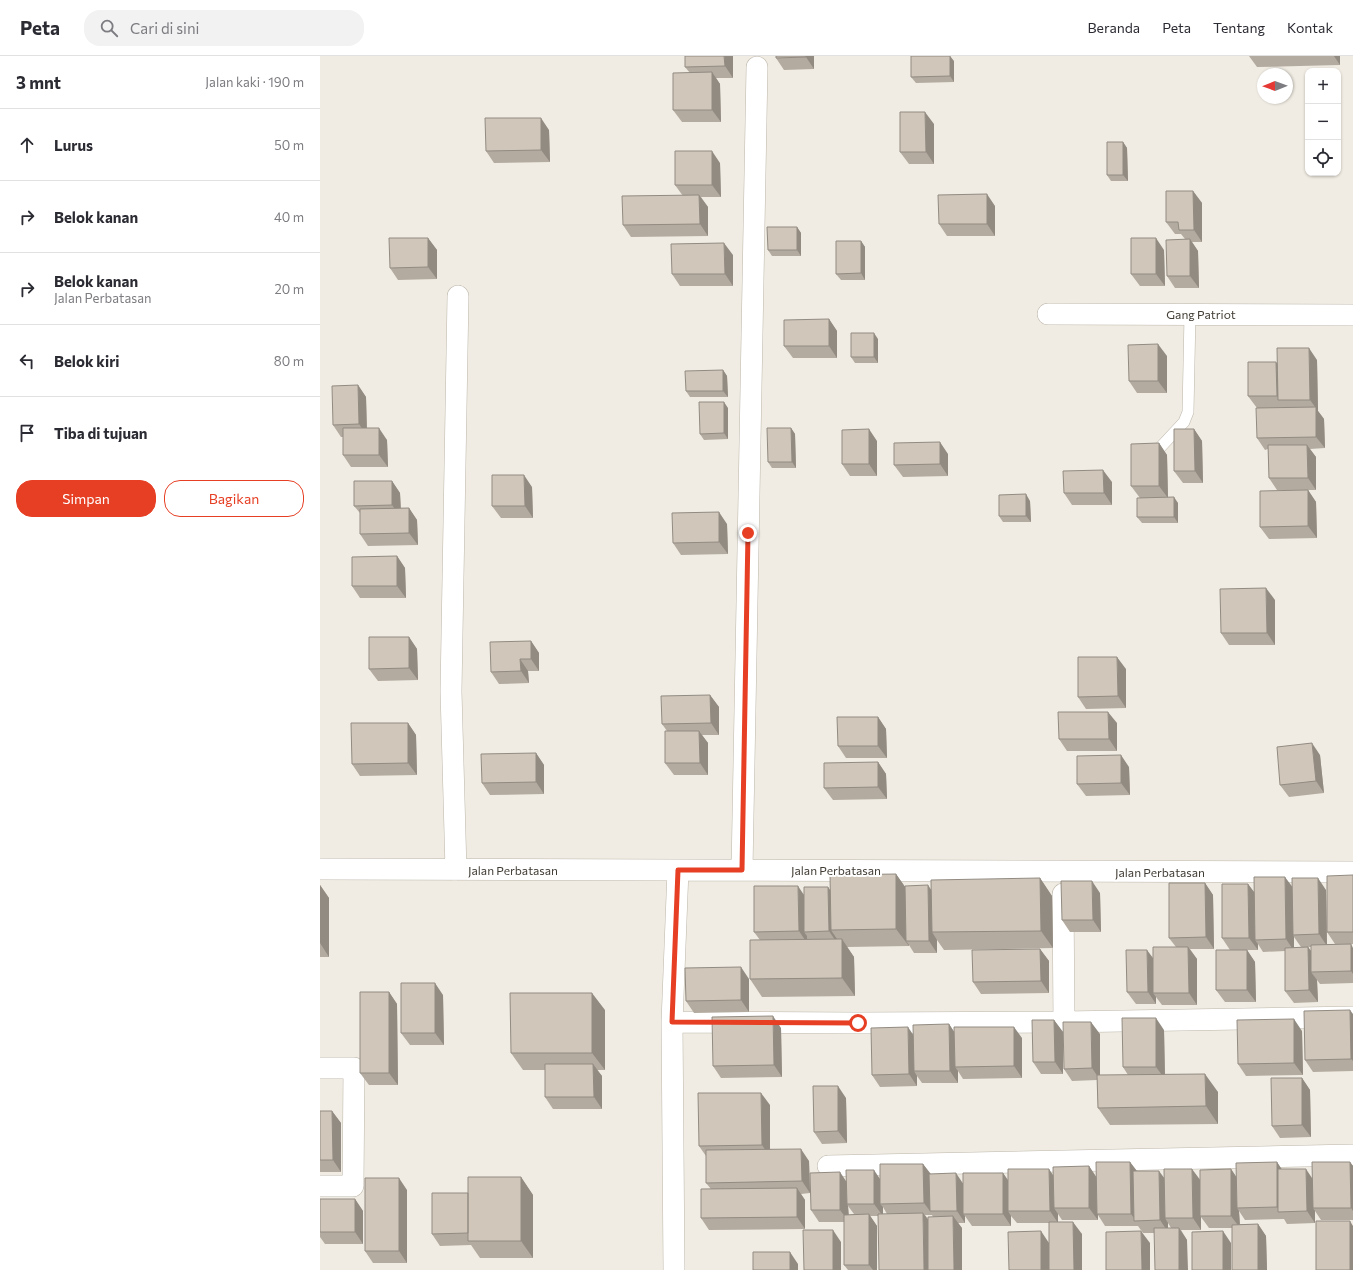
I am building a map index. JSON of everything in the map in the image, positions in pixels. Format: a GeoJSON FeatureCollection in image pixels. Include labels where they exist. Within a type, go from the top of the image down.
{"type":"FeatureCollection","features":[{"type":"Feature","properties":{"kind":"street"},"geometry":{"type":"LineString","coordinates":[[742,870],[757,67]]}},
{"type":"Feature","properties":{"kind":"street"},"geometry":{"type":"LineString","coordinates":[[456,870],[451,691],[458,296]]}},
{"type":"Feature","properties":{"kind":"street","name":"Gang Patriot"},"geometry":{"type":"LineString","coordinates":[[1048,314],[1353,315]]}},
{"type":"Feature","properties":{"kind":"street","name":"Jalan Perbatasan"},"geometry":{"type":"LineString","coordinates":[[320,869],[1353,872]]}},
{"type":"Feature","properties":{"kind":"street"},"geometry":{"type":"LineString","coordinates":[[674,1270],[672,1022],[678,870]]}},
{"type":"Feature","properties":{"kind":"street"},"geometry":{"type":"LineString","coordinates":[[1063,871],[1064,1022]]}},
{"type":"Feature","properties":{"kind":"street"},"geometry":{"type":"LineString","coordinates":[[672,1022],[1064,1022],[1353,1017]]}},
{"type":"Feature","properties":{"kind":"street"},"geometry":{"type":"LineString","coordinates":[[320,1068],[354,1068],[353,1186],[320,1186]]}},
{"type":"Feature","properties":{"kind":"street"},"geometry":{"type":"LineString","coordinates":[[828,1166],[1353,1155]]}},
{"type":"Feature","properties":{"kind":"lane"},"geometry":{"type":"LineString","coordinates":[[1156,452],[1187,418],[1190,314]]}},
{"type":"Feature","properties":{"kind":"building"},"geometry":{"type":"Polygon","coordinates":[[[685,56],[724,56],[725,66],[685,67],[685,56]]]}},
{"type":"Feature","properties":{"kind":"building"},"geometry":{"type":"Polygon","coordinates":[[[776,56],[806,56],[806,57],[776,58],[776,56]]]}},
{"type":"Feature","properties":{"kind":"building"},"geometry":{"type":"Polygon","coordinates":[[[911,56],[950,56],[950,76],[911,77],[911,56]]]}},
{"type":"Feature","properties":{"kind":"building"},"geometry":{"type":"Polygon","coordinates":[[[712,72],[712,110],[673,110],[673,73],[712,72]]]}},
{"type":"Feature","properties":{"kind":"building"},"geometry":{"type":"Polygon","coordinates":[[[900,112],[925,112],[926,152],[900,152],[900,112]]]}},
{"type":"Feature","properties":{"kind":"building"},"geometry":{"type":"Polygon","coordinates":[[[485,118],[541,118],[541,150],[486,151],[485,118]]]}},
{"type":"Feature","properties":{"kind":"building"},"geometry":{"type":"Polygon","coordinates":[[[1107,142],[1123,142],[1123,175],[1107,175],[1107,142]]]}},
{"type":"Feature","properties":{"kind":"building"},"geometry":{"type":"Polygon","coordinates":[[[675,151],[712,151],[712,185],[675,185],[675,151]]]}},
{"type":"Feature","properties":{"kind":"building"},"geometry":{"type":"Polygon","coordinates":[[[1166,191],[1193,191],[1194,230],[1179,230],[1178,222],[1166,222],[1166,191]]]}},
{"type":"Feature","properties":{"kind":"building"},"geometry":{"type":"Polygon","coordinates":[[[987,194],[987,224],[939,224],[938,195],[987,194]]]}},
{"type":"Feature","properties":{"kind":"building"},"geometry":{"type":"Polygon","coordinates":[[[699,195],[700,224],[623,225],[622,196],[699,195]]]}},
{"type":"Feature","properties":{"kind":"building"},"geometry":{"type":"Polygon","coordinates":[[[767,227],[797,227],[797,250],[768,250],[767,227]]]}},
{"type":"Feature","properties":{"kind":"building"},"geometry":{"type":"Polygon","coordinates":[[[389,238],[428,238],[428,267],[390,268],[389,238]]]}},
{"type":"Feature","properties":{"kind":"building"},"geometry":{"type":"Polygon","coordinates":[[[1131,238],[1156,238],[1156,274],[1131,274],[1131,238]]]}},
{"type":"Feature","properties":{"kind":"building"},"geometry":{"type":"Polygon","coordinates":[[[1190,239],[1190,276],[1167,276],[1166,240],[1190,239]]]}},
{"type":"Feature","properties":{"kind":"building"},"geometry":{"type":"Polygon","coordinates":[[[836,241],[861,241],[861,273],[836,274],[836,241]]]}},
{"type":"Feature","properties":{"kind":"building"},"geometry":{"type":"Polygon","coordinates":[[[724,243],[725,274],[672,274],[671,244],[724,243]]]}},
{"type":"Feature","properties":{"kind":"building"},"geometry":{"type":"Polygon","coordinates":[[[829,319],[829,346],[784,346],[784,320],[829,319]]]}},
{"type":"Feature","properties":{"kind":"building"},"geometry":{"type":"Polygon","coordinates":[[[851,333],[874,333],[874,357],[851,357],[851,333]]]}},
{"type":"Feature","properties":{"kind":"building"},"geometry":{"type":"Polygon","coordinates":[[[1158,344],[1158,381],[1129,381],[1128,345],[1158,344]]]}},
{"type":"Feature","properties":{"kind":"building"},"geometry":{"type":"Polygon","coordinates":[[[1277,348],[1309,348],[1310,400],[1278,400],[1277,348]]]}},
{"type":"Feature","properties":{"kind":"building"},"geometry":{"type":"Polygon","coordinates":[[[1248,362],[1276,362],[1277,396],[1248,396],[1248,362]]]}},
{"type":"Feature","properties":{"kind":"building"},"geometry":{"type":"Polygon","coordinates":[[[723,370],[723,391],[686,391],[685,371],[723,370]]]}},
{"type":"Feature","properties":{"kind":"building"},"geometry":{"type":"Polygon","coordinates":[[[358,385],[359,424],[333,425],[332,386],[358,385]]]}},
{"type":"Feature","properties":{"kind":"building"},"geometry":{"type":"Polygon","coordinates":[[[699,402],[724,402],[724,433],[700,434],[699,402]]]}},
{"type":"Feature","properties":{"kind":"building"},"geometry":{"type":"Polygon","coordinates":[[[1316,407],[1316,437],[1257,438],[1256,408],[1316,407]]]}},
{"type":"Feature","properties":{"kind":"building"},"geometry":{"type":"Polygon","coordinates":[[[343,428],[379,428],[379,455],[343,455],[343,428]]]}},
{"type":"Feature","properties":{"kind":"building"},"geometry":{"type":"Polygon","coordinates":[[[767,428],[791,428],[792,462],[768,462],[767,428]]]}},
{"type":"Feature","properties":{"kind":"building"},"geometry":{"type":"Polygon","coordinates":[[[869,429],[869,464],[842,464],[842,430],[869,429]]]}},
{"type":"Feature","properties":{"kind":"building"},"geometry":{"type":"Polygon","coordinates":[[[1174,429],[1194,429],[1195,471],[1174,471],[1174,429]]]}},
{"type":"Feature","properties":{"kind":"building"},"geometry":{"type":"Polygon","coordinates":[[[940,442],[940,464],[894,465],[894,443],[940,442]]]}},
{"type":"Feature","properties":{"kind":"building"},"geometry":{"type":"Polygon","coordinates":[[[1159,443],[1159,486],[1131,486],[1131,444],[1159,443]]]}},
{"type":"Feature","properties":{"kind":"building"},"geometry":{"type":"Polygon","coordinates":[[[1268,445],[1307,445],[1308,478],[1269,478],[1268,445]]]}},
{"type":"Feature","properties":{"kind":"building"},"geometry":{"type":"Polygon","coordinates":[[[1103,470],[1104,493],[1064,493],[1063,471],[1103,470]]]}},
{"type":"Feature","properties":{"kind":"building"},"geometry":{"type":"Polygon","coordinates":[[[492,475],[524,475],[525,506],[492,506],[492,475]]]}},
{"type":"Feature","properties":{"kind":"building"},"geometry":{"type":"Polygon","coordinates":[[[354,481],[392,481],[392,505],[354,506],[354,481]]]}},
{"type":"Feature","properties":{"kind":"building"},"geometry":{"type":"Polygon","coordinates":[[[1308,490],[1308,526],[1260,527],[1260,491],[1308,490]]]}},
{"type":"Feature","properties":{"kind":"building"},"geometry":{"type":"Polygon","coordinates":[[[1026,494],[1026,516],[999,516],[999,495],[1026,494]]]}},
{"type":"Feature","properties":{"kind":"building"},"geometry":{"type":"Polygon","coordinates":[[[1174,497],[1174,517],[1137,517],[1137,498],[1174,497]]]}},
{"type":"Feature","properties":{"kind":"building"},"geometry":{"type":"Polygon","coordinates":[[[409,508],[409,533],[360,534],[360,509],[409,508]]]}},
{"type":"Feature","properties":{"kind":"building"},"geometry":{"type":"Polygon","coordinates":[[[719,512],[719,542],[673,543],[672,513],[719,512]]]}},
{"type":"Feature","properties":{"kind":"building"},"geometry":{"type":"Polygon","coordinates":[[[397,556],[397,586],[352,586],[352,557],[397,556]]]}},
{"type":"Feature","properties":{"kind":"building"},"geometry":{"type":"Polygon","coordinates":[[[1266,588],[1267,633],[1221,633],[1220,589],[1266,588]]]}},
{"type":"Feature","properties":{"kind":"building"},"geometry":{"type":"Polygon","coordinates":[[[369,637],[409,637],[409,668],[369,669],[369,637]]]}},
{"type":"Feature","properties":{"kind":"building"},"geometry":{"type":"Polygon","coordinates":[[[531,641],[531,659],[520,659],[521,671],[491,672],[490,642],[531,641]]]}},
{"type":"Feature","properties":{"kind":"building"},"geometry":{"type":"Polygon","coordinates":[[[1078,657],[1117,657],[1118,696],[1078,697],[1078,657]]]}},
{"type":"Feature","properties":{"kind":"building"},"geometry":{"type":"Polygon","coordinates":[[[710,695],[711,723],[662,724],[661,696],[710,695]]]}},
{"type":"Feature","properties":{"kind":"building"},"geometry":{"type":"Polygon","coordinates":[[[1058,712],[1108,712],[1109,739],[1059,739],[1058,712]]]}},
{"type":"Feature","properties":{"kind":"building"},"geometry":{"type":"Polygon","coordinates":[[[837,717],[878,717],[878,746],[838,746],[837,717]]]}},
{"type":"Feature","properties":{"kind":"building"},"geometry":{"type":"Polygon","coordinates":[[[351,723],[408,723],[408,763],[352,764],[351,723]]]}},
{"type":"Feature","properties":{"kind":"building"},"geometry":{"type":"Polygon","coordinates":[[[665,731],[699,731],[700,763],[665,763],[665,731]]]}},
{"type":"Feature","properties":{"kind":"building"},"geometry":{"type":"Polygon","coordinates":[[[1312,743],[1316,781],[1280,785],[1277,747],[1312,743]]]}},
{"type":"Feature","properties":{"kind":"building"},"geometry":{"type":"Polygon","coordinates":[[[536,753],[536,782],[482,783],[481,754],[536,753]]]}},
{"type":"Feature","properties":{"kind":"building"},"geometry":{"type":"Polygon","coordinates":[[[1121,755],[1121,783],[1077,784],[1077,756],[1121,755]]]}},
{"type":"Feature","properties":{"kind":"building"},"geometry":{"type":"Polygon","coordinates":[[[878,762],[878,787],[824,788],[824,763],[878,762]]]}},
{"type":"Feature","properties":{"kind":"building"},"geometry":{"type":"Polygon","coordinates":[[[896,874],[896,929],[831,930],[830,875],[896,874]]]}},
{"type":"Feature","properties":{"kind":"building"},"geometry":{"type":"Polygon","coordinates":[[[1353,875],[1353,932],[1327,932],[1327,876],[1353,875]]]}},
{"type":"Feature","properties":{"kind":"building"},"geometry":{"type":"Polygon","coordinates":[[[1254,877],[1285,877],[1286,939],[1255,940],[1254,877]]]}},
{"type":"Feature","properties":{"kind":"building"},"geometry":{"type":"Polygon","coordinates":[[[1040,878],[1041,931],[932,932],[931,880],[1040,878]]]}},
{"type":"Feature","properties":{"kind":"building"},"geometry":{"type":"Polygon","coordinates":[[[1292,878],[1318,878],[1319,934],[1293,935],[1292,878]]]}},
{"type":"Feature","properties":{"kind":"building"},"geometry":{"type":"Polygon","coordinates":[[[1061,881],[1092,881],[1093,920],[1062,920],[1061,881]]]}},
{"type":"Feature","properties":{"kind":"building"},"geometry":{"type":"Polygon","coordinates":[[[1169,883],[1205,883],[1206,937],[1169,938],[1169,883]]]}},
{"type":"Feature","properties":{"kind":"building"},"geometry":{"type":"Polygon","coordinates":[[[1222,884],[1248,884],[1249,938],[1222,938],[1222,884]]]}},
{"type":"Feature","properties":{"kind":"building"},"geometry":{"type":"Polygon","coordinates":[[[928,885],[929,941],[906,941],[905,886],[928,885]]]}},
{"type":"Feature","properties":{"kind":"building"},"geometry":{"type":"Polygon","coordinates":[[[754,886],[798,886],[799,931],[754,932],[754,886]]]}},
{"type":"Feature","properties":{"kind":"building"},"geometry":{"type":"Polygon","coordinates":[[[804,887],[828,887],[829,931],[804,932],[804,887]]]}},
{"type":"Feature","properties":{"kind":"building"},"geometry":{"type":"Polygon","coordinates":[[[842,939],[842,978],[750,979],[750,940],[842,939]]]}},
{"type":"Feature","properties":{"kind":"building"},"geometry":{"type":"Polygon","coordinates":[[[1351,944],[1351,971],[1311,972],[1311,945],[1351,944]]]}},
{"type":"Feature","properties":{"kind":"building"},"geometry":{"type":"Polygon","coordinates":[[[1153,947],[1188,947],[1189,993],[1153,993],[1153,947]]]}},
{"type":"Feature","properties":{"kind":"building"},"geometry":{"type":"Polygon","coordinates":[[[1308,947],[1309,990],[1285,991],[1285,948],[1308,947]]]}},
{"type":"Feature","properties":{"kind":"building"},"geometry":{"type":"Polygon","coordinates":[[[1040,949],[1041,981],[973,982],[972,950],[1040,949]]]}},
{"type":"Feature","properties":{"kind":"building"},"geometry":{"type":"Polygon","coordinates":[[[1126,950],[1147,950],[1148,992],[1127,992],[1126,950]]]}},
{"type":"Feature","properties":{"kind":"building"},"geometry":{"type":"Polygon","coordinates":[[[1216,950],[1247,950],[1247,990],[1216,990],[1216,950]]]}},
{"type":"Feature","properties":{"kind":"building"},"geometry":{"type":"Polygon","coordinates":[[[741,967],[741,1000],[686,1001],[685,968],[741,967]]]}},
{"type":"Feature","properties":{"kind":"building"},"geometry":{"type":"Polygon","coordinates":[[[401,983],[435,983],[435,1033],[401,1033],[401,983]]]}},
{"type":"Feature","properties":{"kind":"building"},"geometry":{"type":"Polygon","coordinates":[[[360,992],[389,992],[389,1073],[360,1073],[360,992]]]}},
{"type":"Feature","properties":{"kind":"building"},"geometry":{"type":"Polygon","coordinates":[[[510,993],[592,993],[592,1053],[511,1053],[510,993]]]}},
{"type":"Feature","properties":{"kind":"building"},"geometry":{"type":"Polygon","coordinates":[[[1350,1010],[1351,1059],[1305,1060],[1304,1011],[1350,1010]]]}},
{"type":"Feature","properties":{"kind":"building"},"geometry":{"type":"Polygon","coordinates":[[[773,1016],[774,1065],[713,1066],[712,1017],[773,1016]]]}},
{"type":"Feature","properties":{"kind":"building"},"geometry":{"type":"Polygon","coordinates":[[[1122,1018],[1156,1018],[1156,1067],[1123,1067],[1122,1018]]]}},
{"type":"Feature","properties":{"kind":"building"},"geometry":{"type":"Polygon","coordinates":[[[1294,1019],[1294,1063],[1238,1064],[1237,1020],[1294,1019]]]}},
{"type":"Feature","properties":{"kind":"building"},"geometry":{"type":"Polygon","coordinates":[[[1032,1020],[1054,1020],[1055,1062],[1033,1062],[1032,1020]]]}},
{"type":"Feature","properties":{"kind":"building"},"geometry":{"type":"Polygon","coordinates":[[[1063,1022],[1091,1022],[1092,1068],[1064,1069],[1063,1022]]]}},
{"type":"Feature","properties":{"kind":"building"},"geometry":{"type":"Polygon","coordinates":[[[949,1024],[950,1071],[914,1071],[913,1025],[949,1024]]]}},
{"type":"Feature","properties":{"kind":"building"},"geometry":{"type":"Polygon","coordinates":[[[908,1027],[909,1074],[872,1075],[871,1028],[908,1027]]]}},
{"type":"Feature","properties":{"kind":"building"},"geometry":{"type":"Polygon","coordinates":[[[954,1027],[1014,1027],[1014,1066],[955,1067],[954,1027]]]}},
{"type":"Feature","properties":{"kind":"building"},"geometry":{"type":"Polygon","coordinates":[[[545,1064],[593,1064],[594,1097],[545,1097],[545,1064]]]}},
{"type":"Feature","properties":{"kind":"building"},"geometry":{"type":"Polygon","coordinates":[[[1205,1074],[1206,1106],[1098,1108],[1097,1075],[1205,1074]]]}},
{"type":"Feature","properties":{"kind":"building"},"geometry":{"type":"Polygon","coordinates":[[[1271,1078],[1302,1078],[1302,1125],[1272,1126],[1271,1078]]]}},
{"type":"Feature","properties":{"kind":"building"},"geometry":{"type":"Polygon","coordinates":[[[813,1086],[838,1086],[838,1131],[814,1132],[813,1086]]]}},
{"type":"Feature","properties":{"kind":"building"},"geometry":{"type":"Polygon","coordinates":[[[698,1093],[761,1093],[762,1145],[699,1146],[698,1093]]]}},
{"type":"Feature","properties":{"kind":"building"},"geometry":{"type":"Polygon","coordinates":[[[320,1111],[332,1111],[333,1160],[320,1160],[320,1111]]]}},
{"type":"Feature","properties":{"kind":"building"},"geometry":{"type":"Polygon","coordinates":[[[801,1149],[802,1181],[706,1183],[706,1150],[801,1149]]]}},
{"type":"Feature","properties":{"kind":"building"},"geometry":{"type":"Polygon","coordinates":[[[1096,1162],[1130,1162],[1131,1214],[1097,1214],[1096,1162]]]}},
{"type":"Feature","properties":{"kind":"building"},"geometry":{"type":"Polygon","coordinates":[[[1277,1162],[1277,1207],[1237,1208],[1236,1163],[1277,1162]]]}},
{"type":"Feature","properties":{"kind":"building"},"geometry":{"type":"Polygon","coordinates":[[[1312,1162],[1350,1162],[1351,1208],[1313,1208],[1312,1162]]]}},
{"type":"Feature","properties":{"kind":"building"},"geometry":{"type":"Polygon","coordinates":[[[880,1164],[923,1164],[924,1203],[880,1204],[880,1164]]]}},
{"type":"Feature","properties":{"kind":"building"},"geometry":{"type":"Polygon","coordinates":[[[1089,1166],[1089,1208],[1054,1208],[1053,1167],[1089,1166]]]}},
{"type":"Feature","properties":{"kind":"building"},"geometry":{"type":"Polygon","coordinates":[[[1008,1169],[1049,1169],[1050,1211],[1008,1211],[1008,1169]]]}},
{"type":"Feature","properties":{"kind":"building"},"geometry":{"type":"Polygon","coordinates":[[[1164,1169],[1192,1169],[1193,1218],[1165,1218],[1164,1169]]]}},
{"type":"Feature","properties":{"kind":"building"},"geometry":{"type":"Polygon","coordinates":[[[1231,1169],[1231,1216],[1200,1216],[1200,1170],[1231,1169]]]}},
{"type":"Feature","properties":{"kind":"building"},"geometry":{"type":"Polygon","coordinates":[[[1278,1169],[1306,1169],[1307,1211],[1278,1212],[1278,1169]]]}},
{"type":"Feature","properties":{"kind":"building"},"geometry":{"type":"Polygon","coordinates":[[[846,1170],[874,1170],[874,1204],[847,1204],[846,1170]]]}},
{"type":"Feature","properties":{"kind":"building"},"geometry":{"type":"Polygon","coordinates":[[[1133,1171],[1159,1171],[1160,1220],[1134,1221],[1133,1171]]]}},
{"type":"Feature","properties":{"kind":"building"},"geometry":{"type":"Polygon","coordinates":[[[840,1172],[840,1210],[811,1210],[810,1173],[840,1172]]]}},
{"type":"Feature","properties":{"kind":"building"},"geometry":{"type":"Polygon","coordinates":[[[956,1173],[957,1211],[930,1211],[929,1174],[956,1173]]]}},
{"type":"Feature","properties":{"kind":"building"},"geometry":{"type":"Polygon","coordinates":[[[963,1173],[1003,1173],[1003,1214],[963,1214],[963,1173]]]}},
{"type":"Feature","properties":{"kind":"building"},"geometry":{"type":"Polygon","coordinates":[[[468,1177],[521,1177],[521,1241],[468,1241],[468,1177]]]}},
{"type":"Feature","properties":{"kind":"building"},"geometry":{"type":"Polygon","coordinates":[[[365,1178],[399,1178],[399,1251],[365,1251],[365,1178]]]}},
{"type":"Feature","properties":{"kind":"building"},"geometry":{"type":"Polygon","coordinates":[[[797,1188],[797,1217],[701,1218],[701,1189],[797,1188]]]}},
{"type":"Feature","properties":{"kind":"building"},"geometry":{"type":"Polygon","coordinates":[[[432,1193],[468,1193],[468,1233],[432,1234],[432,1193]]]}},
{"type":"Feature","properties":{"kind":"building"},"geometry":{"type":"Polygon","coordinates":[[[320,1199],[355,1199],[355,1232],[320,1232],[320,1199]]]}},
{"type":"Feature","properties":{"kind":"building"},"geometry":{"type":"Polygon","coordinates":[[[923,1213],[924,1270],[879,1270],[878,1214],[923,1213]]]}},
{"type":"Feature","properties":{"kind":"building"},"geometry":{"type":"Polygon","coordinates":[[[869,1214],[869,1265],[844,1265],[844,1215],[869,1214]]]}},
{"type":"Feature","properties":{"kind":"building"},"geometry":{"type":"Polygon","coordinates":[[[953,1216],[954,1270],[928,1270],[928,1217],[953,1216]]]}},
{"type":"Feature","properties":{"kind":"building"},"geometry":{"type":"Polygon","coordinates":[[[1316,1221],[1350,1221],[1350,1270],[1316,1270],[1316,1221]]]}},
{"type":"Feature","properties":{"kind":"building"},"geometry":{"type":"Polygon","coordinates":[[[1049,1222],[1073,1222],[1074,1270],[1049,1270],[1049,1222]]]}},
{"type":"Feature","properties":{"kind":"building"},"geometry":{"type":"Polygon","coordinates":[[[1258,1224],[1258,1270],[1232,1270],[1232,1225],[1258,1224]]]}},
{"type":"Feature","properties":{"kind":"building"},"geometry":{"type":"Polygon","coordinates":[[[1154,1228],[1179,1228],[1179,1270],[1155,1270],[1154,1228]]]}},
{"type":"Feature","properties":{"kind":"building"},"geometry":{"type":"Polygon","coordinates":[[[803,1230],[833,1230],[833,1270],[804,1270],[803,1230]]]}},
{"type":"Feature","properties":{"kind":"building"},"geometry":{"type":"Polygon","coordinates":[[[1041,1231],[1041,1270],[1009,1270],[1008,1232],[1041,1231]]]}},
{"type":"Feature","properties":{"kind":"building"},"geometry":{"type":"Polygon","coordinates":[[[1141,1231],[1142,1270],[1106,1270],[1106,1232],[1141,1231]]]}},
{"type":"Feature","properties":{"kind":"building"},"geometry":{"type":"Polygon","coordinates":[[[1223,1231],[1223,1270],[1192,1270],[1192,1232],[1223,1231]]]}},
{"type":"Feature","properties":{"kind":"building"},"geometry":{"type":"Polygon","coordinates":[[[753,1252],[790,1252],[790,1270],[753,1270],[753,1252]]]}},
{"type":"Feature","properties":{"kind":"route"},"geometry":{"type":"LineString","coordinates":[[748,533],[742,870],[678,870],[672,1022],[858,1023]]}}]}
